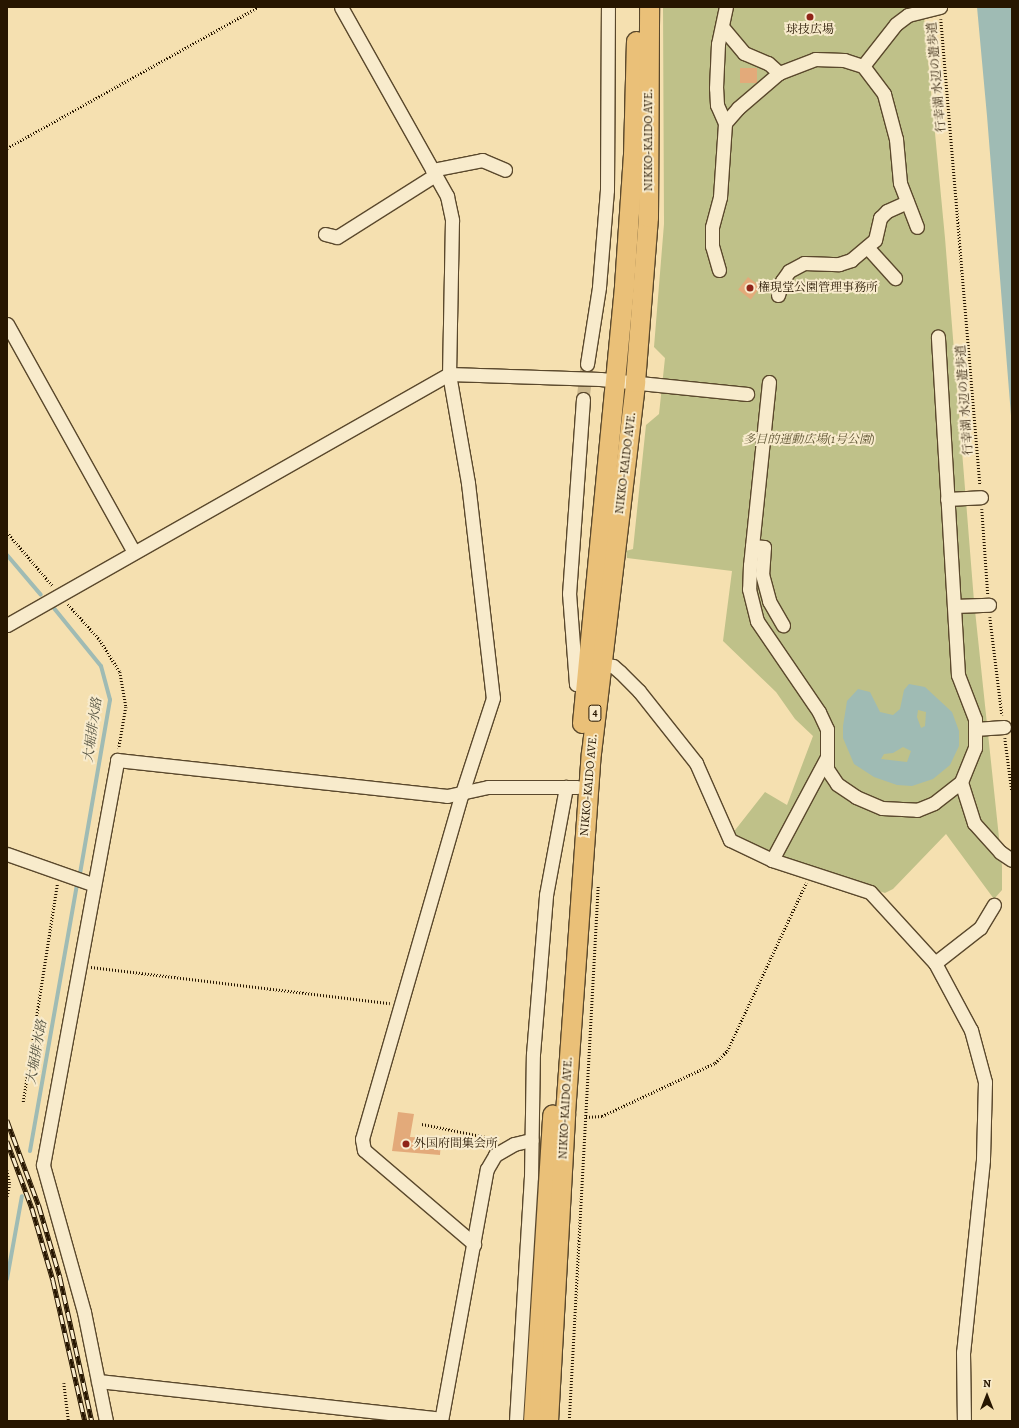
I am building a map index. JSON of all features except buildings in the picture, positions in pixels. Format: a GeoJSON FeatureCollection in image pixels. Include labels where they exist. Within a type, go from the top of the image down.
{"type":"FeatureCollection","features":[{"type":"Feature","properties":{"kind":"highway","name":"NIKKO-KAIDO AVE."},"geometry":{"type":"LineString","coordinates":[[548,1421],[594,663],[633,156],[636,7]]}},
{"type":"Feature","properties":{"kind":"highway","name":"NIKKO-KAIDO AVE."},"geometry":{"type":"LineString","coordinates":[[533,1421],[572,787],[585,684],[594,663],[635,382],[650,156],[649,7]]}},
{"type":"Feature","properties":{"kind":"street"},"geometry":{"type":"LineString","coordinates":[[341,7],[447,196],[452,220],[449,374],[468,482],[493,698],[461,796],[362,1139],[364,1150],[474,1244]]}},
{"type":"Feature","properties":{"kind":"street"},"geometry":{"type":"LineString","coordinates":[[587,364],[599,287],[607,190],[608,7]]}},
{"type":"Feature","properties":{"kind":"street"},"geometry":{"type":"LineString","coordinates":[[718,270],[712,246],[712,227],[720,196],[725,123],[718,105],[716,88],[718,44],[723,28],[726,7]]}},
{"type":"Feature","properties":{"kind":"street"},"geometry":{"type":"LineString","coordinates":[[863,66],[907,11],[940,8]]}},
{"type":"Feature","properties":{"kind":"street"},"geometry":{"type":"LineString","coordinates":[[723,28],[744,53],[768,63],[779,73]]}},
{"type":"Feature","properties":{"kind":"street"},"geometry":{"type":"LineString","coordinates":[[725,123],[738,108],[779,73],[815,59],[844,60],[863,66],[884,94],[894,126],[899,176],[917,227]]}},
{"type":"Feature","properties":{"kind":"street"},"geometry":{"type":"LineString","coordinates":[[325,234],[337,237],[434,173],[482,160],[505,170]]}},
{"type":"Feature","properties":{"kind":"street"},"geometry":{"type":"LineString","coordinates":[[778,295],[782,281],[790,271],[804,263],[839,264],[867,247],[875,240],[880,218],[886,211],[907,202]]}},
{"type":"Feature","properties":{"kind":"street"},"geometry":{"type":"LineString","coordinates":[[867,247],[896,278]]}},
{"type":"Feature","properties":{"kind":"street"},"geometry":{"type":"LineString","coordinates":[[7,324],[134,552]]}},
{"type":"Feature","properties":{"kind":"street"},"geometry":{"type":"LineString","coordinates":[[769,382],[749,589],[757,621],[819,712],[827,729],[827,768],[837,784],[856,797],[882,808],[917,810],[934,803],[961,782],[975,748],[975,719],[958,674],[938,337]]}},
{"type":"Feature","properties":{"kind":"street"},"geometry":{"type":"LineString","coordinates":[[7,626],[56,596],[449,374],[616,380],[747,394]]}},
{"type":"Feature","properties":{"kind":"street"},"geometry":{"type":"LineString","coordinates":[[583,399],[569,593],[576,684],[585,684]]}},
{"type":"Feature","properties":{"kind":"street"},"geometry":{"type":"LineString","coordinates":[[947,499],[981,497]]}},
{"type":"Feature","properties":{"kind":"street"},"geometry":{"type":"LineString","coordinates":[[752,546],[764,547],[762,574],[767,595],[783,625]]}},
{"type":"Feature","properties":{"kind":"street"},"geometry":{"type":"LineString","coordinates":[[954,606],[989,605]]}},
{"type":"Feature","properties":{"kind":"street"},"geometry":{"type":"LineString","coordinates":[[594,663],[612,666],[639,691],[696,763],[730,840],[772,860],[810,874],[870,892],[936,963],[971,1030],[986,1082],[982,1160],[963,1352],[964,1421]]}},
{"type":"Feature","properties":{"kind":"street"},"geometry":{"type":"LineString","coordinates":[[975,728],[1004,727]]}},
{"type":"Feature","properties":{"kind":"street"},"geometry":{"type":"LineString","coordinates":[[772,860],[826,759]]}},
{"type":"Feature","properties":{"kind":"street"},"geometry":{"type":"LineString","coordinates":[[106,1421],[84,1312],[43,1165],[80,965],[92,884],[117,760],[461,796],[488,787],[572,787],[546,895],[533,1054],[532,1140],[516,1421]]}},
{"type":"Feature","properties":{"kind":"street"},"geometry":{"type":"LineString","coordinates":[[961,782],[974,823],[1000,852],[1012,860]]}},
{"type":"Feature","properties":{"kind":"street"},"geometry":{"type":"LineString","coordinates":[[7,854],[92,884]]}},
{"type":"Feature","properties":{"kind":"street"},"geometry":{"type":"LineString","coordinates":[[936,963],[980,928],[994,905]]}},
{"type":"Feature","properties":{"kind":"street"},"geometry":{"type":"LineString","coordinates":[[98,1381],[441,1420],[490,1161],[514,1144],[532,1140]]}},
{"type":"Feature","properties":{"kind":"path"},"geometry":{"type":"LineString","coordinates":[[7,148],[258,7]]}},
{"type":"Feature","properties":{"kind":"path","name":"行幸湖 水辺の遊歩道"},"geometry":{"type":"LineString","coordinates":[[940,8],[989,605],[1012,791]]}},
{"type":"Feature","properties":{"kind":"path"},"geometry":{"type":"LineString","coordinates":[[7,532],[56,596],[100,640],[120,672],[126,707],[117,760]]}},
{"type":"Feature","properties":{"kind":"path"},"geometry":{"type":"LineString","coordinates":[[23,1102],[59,872]]}},
{"type":"Feature","properties":{"kind":"path"},"geometry":{"type":"LineString","coordinates":[[586,1117],[602,1116],[715,1063],[727,1051],[810,874]]}},
{"type":"Feature","properties":{"kind":"path"},"geometry":{"type":"LineString","coordinates":[[569,1421],[599,879]]}},
{"type":"Feature","properties":{"kind":"path"},"geometry":{"type":"LineString","coordinates":[[80,965],[402,1004]]}},
{"type":"Feature","properties":{"kind":"path"},"geometry":{"type":"LineString","coordinates":[[422,1124],[514,1144]]}},
{"type":"Feature","properties":{"kind":"path"},"geometry":{"type":"LineString","coordinates":[[7,1170],[10,1184],[7,1198]]}},
{"type":"Feature","properties":{"kind":"path"},"geometry":{"type":"LineString","coordinates":[[64,1383],[69,1421]]}},
{"type":"Feature","properties":{"kind":"green space","name":"多目的運動広場(1号公園)"},"geometry":{"type":"Polygon","coordinates":[[[663,7],[923,7],[945,238],[974,601],[1002,866],[1002,890],[994,899],[946,834],[893,889],[885,893],[780,859],[736,839],[732,834],[765,792],[787,805],[813,736],[795,719],[776,692],[723,641],[732,571],[627,558],[626,551],[633,549],[646,425],[659,414],[665,358],[654,347],[664,224],[663,7]]]}},
{"type":"Feature","properties":{"kind":"water"},"geometry":{"type":"Polygon","coordinates":[[[977,7],[1012,7],[1012,428],[987,116],[977,7]]]}},
{"type":"Feature","properties":{"kind":"water"},"geometry":{"type":"Polygon","coordinates":[[[909,684],[925,687],[952,712],[959,731],[959,746],[950,765],[933,779],[912,786],[897,785],[874,777],[854,764],[843,738],[843,726],[847,701],[858,689],[870,692],[880,712],[893,715],[900,709],[904,690],[909,684]],[[918,710],[917,717],[921,728],[925,726],[926,712],[918,710]],[[903,747],[893,753],[884,754],[881,759],[907,762],[911,751],[903,747]]]}},
{"type":"Feature","properties":{"kind":"waterway","name":"大堀排水路"},"geometry":{"type":"LineString","coordinates":[[7,555],[41,595]]}},
{"type":"Feature","properties":{"kind":"waterway","name":"大堀排水路"},"geometry":{"type":"LineString","coordinates":[[53,607],[101,666],[110,700],[80,874]]}},
{"type":"Feature","properties":{"kind":"waterway","name":"大堀排水路"},"geometry":{"type":"LineString","coordinates":[[30,1151],[77,885]]}},
{"type":"Feature","properties":{"kind":"waterway","name":"大堀排水路"},"geometry":{"type":"LineString","coordinates":[[7,1279],[22,1196]]}},
{"type":"Feature","properties":{"kind":"tunnel"},"geometry":{"type":"LineString","coordinates":[[583,399],[587,364]]}},
{"type":"Feature","properties":{"kind":"railway"},"geometry":{"type":"LineString","coordinates":[[7,1120],[39,1206],[60,1277],[92,1421]]}},
{"type":"Feature","properties":{"kind":"railway"},"geometry":{"type":"LineString","coordinates":[[7,1141],[32,1208],[53,1280],[85,1421]]}},
{"type":"Feature","properties":{"kind":"place","name":"球技広場"},"geometry":{"type":"Point","coordinates":[810,17]}},
{"type":"Feature","properties":{"kind":"place","name":"権現堂公園管理事務所"},"geometry":{"type":"Point","coordinates":[750,288]}},
{"type":"Feature","properties":{"kind":"place","name":"外国府間集会所"},"geometry":{"type":"Point","coordinates":[406,1144]}}]}
